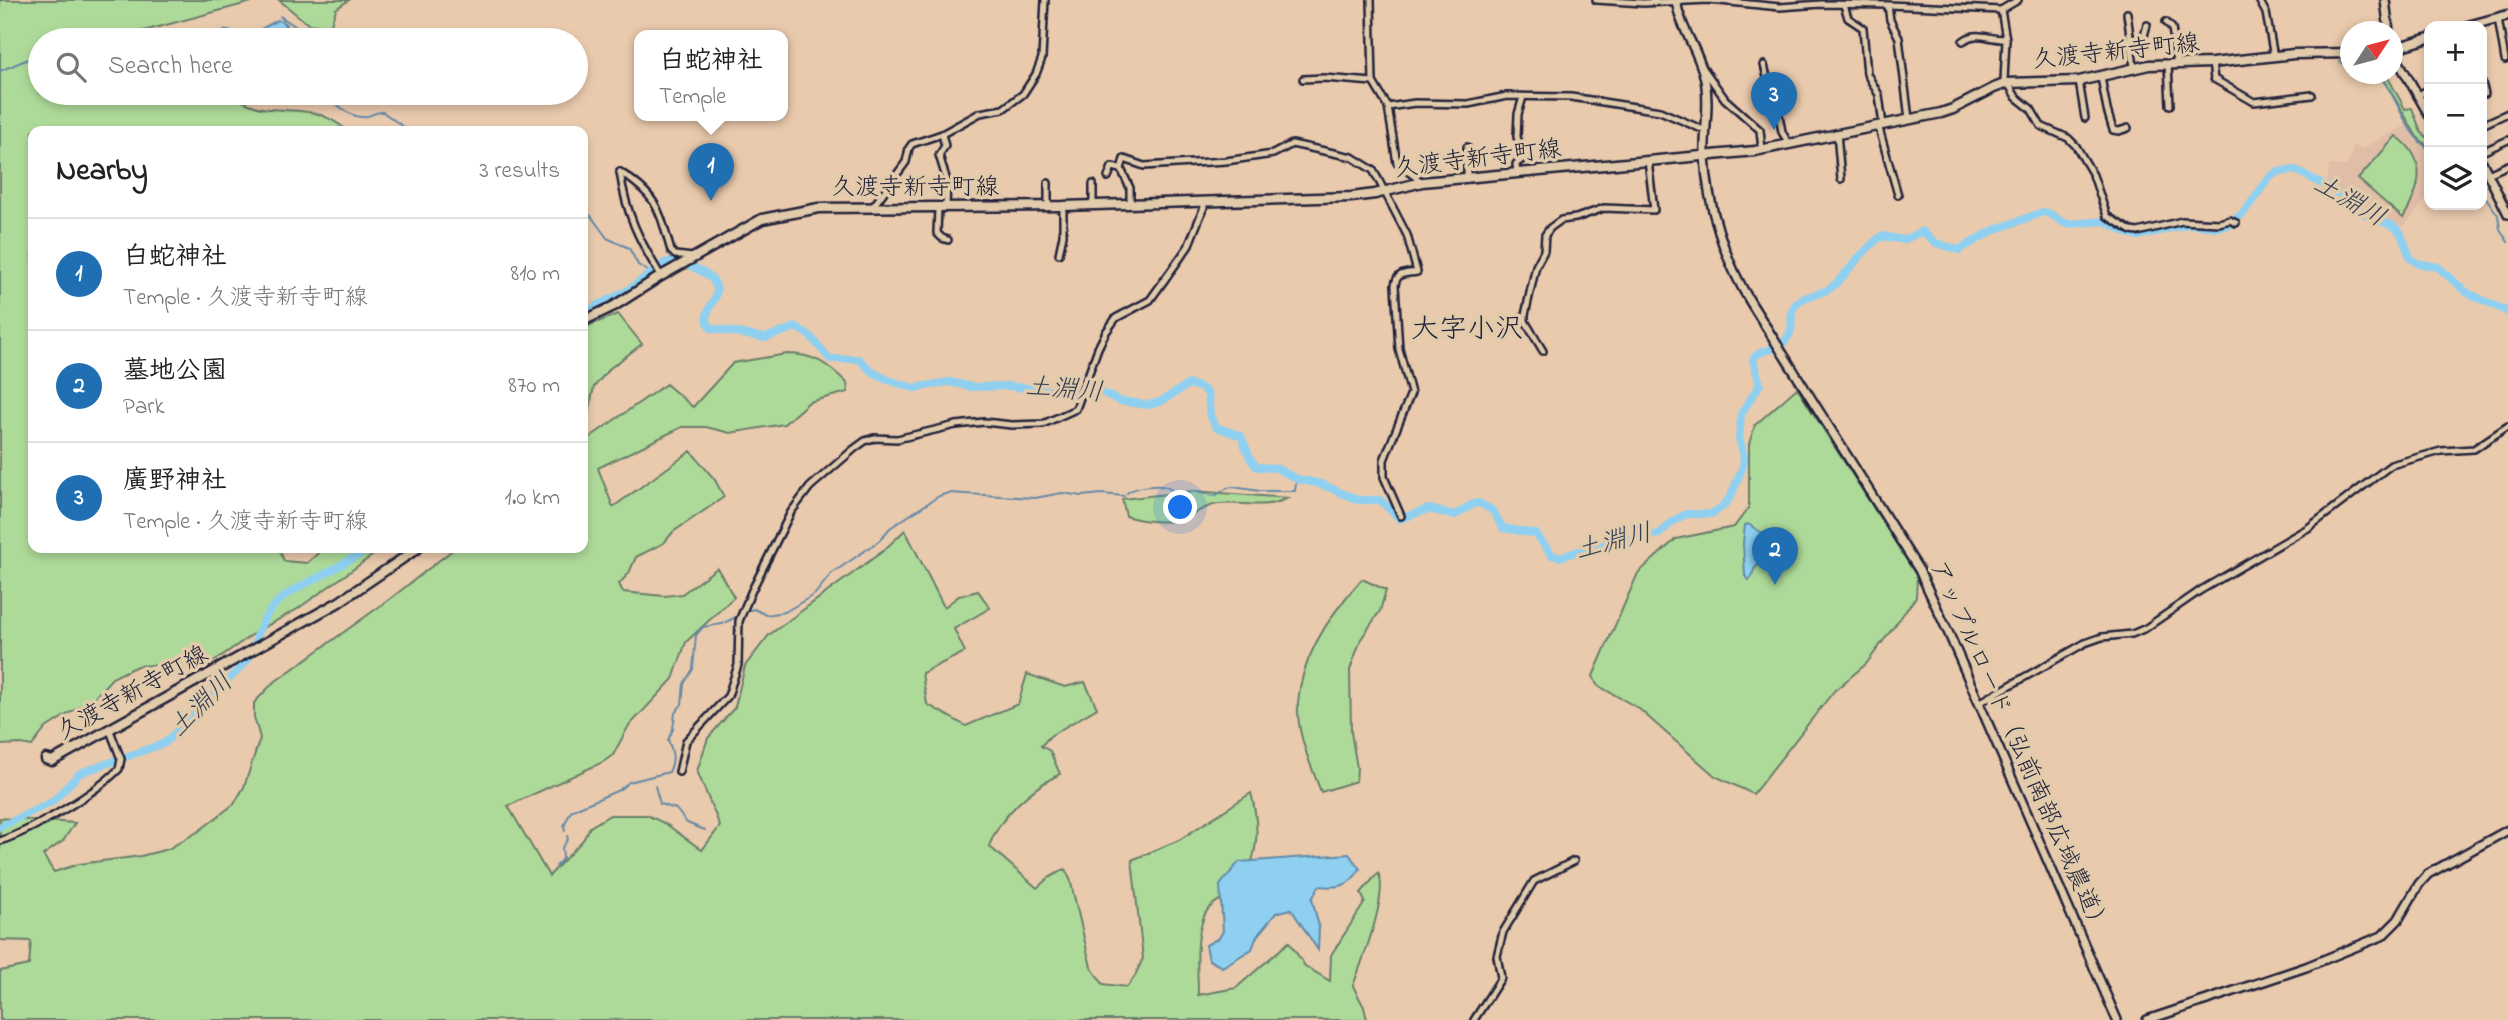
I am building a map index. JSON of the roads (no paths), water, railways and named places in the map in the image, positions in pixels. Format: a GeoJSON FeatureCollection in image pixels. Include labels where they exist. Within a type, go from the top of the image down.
{"type":"FeatureCollection","features":[{"type":"Feature","properties":{"kind":"main road"},"geometry":{"type":"LineString","coordinates":[[2487,21],[2508,15]]}},
{"type":"Feature","properties":{"kind":"main road"},"geometry":{"type":"LineString","coordinates":[[2403,46],[2424,40]]}},
{"type":"Feature","properties":{"kind":"main road","name":"久渡寺新寺町線"},"geometry":{"type":"LineString","coordinates":[[588,319],[614,306],[658,272],[686,261],[771,216],[819,208],[1063,206],[1351,197],[1422,181],[1762,150],[1954,109],[2007,83],[2079,81],[2134,67],[2340,53]]}},
{"type":"Feature","properties":{"kind":"main road","name":"久渡寺新寺町線"},"geometry":{"type":"LineString","coordinates":[[46,759],[52,761],[339,602],[411,553]]}},
{"type":"Feature","properties":{"kind":"street"},"geometry":{"type":"LineString","coordinates":[[872,208],[906,162],[912,144],[942,134],[979,113],[1003,109],[1023,93],[1036,74],[1042,58],[1045,0]]}},
{"type":"Feature","properties":{"kind":"street"},"geometry":{"type":"LineString","coordinates":[[1371,0],[1373,82],[1388,107],[1397,163],[1422,181]]}},
{"type":"Feature","properties":{"kind":"street"},"geometry":{"type":"LineString","coordinates":[[1596,0],[1643,4],[1709,0],[1780,7],[1888,5],[1998,10],[2018,0]]}},
{"type":"Feature","properties":{"kind":"street"},"geometry":{"type":"LineString","coordinates":[[1992,0],[1998,10],[2006,39],[2004,81],[2016,97],[2031,109],[2041,126],[2068,138],[2076,146],[2093,175],[2107,216],[2131,231],[2138,232],[2188,221],[2234,222]]}},
{"type":"Feature","properties":{"kind":"street"},"geometry":{"type":"LineString","coordinates":[[2259,0],[2266,13],[2274,57]]}},
{"type":"Feature","properties":{"kind":"street"},"geometry":{"type":"LineString","coordinates":[[2385,0],[2388,21]]}},
{"type":"Feature","properties":{"kind":"street","name":"アップルロード（弘前南部広域農道）"},"geometry":{"type":"LineString","coordinates":[[1676,1],[1684,29],[1702,66],[1707,91],[1705,155],[1711,196],[1727,258],[1737,281],[1919,570],[2117,1020]]}},
{"type":"Feature","properties":{"kind":"street"},"geometry":{"type":"LineString","coordinates":[[1844,5],[1848,18],[1863,29],[1867,74],[1879,95],[1880,125],[1898,195]]}},
{"type":"Feature","properties":{"kind":"street"},"geometry":{"type":"LineString","coordinates":[[1888,5],[1890,20],[1899,38],[1909,120]]}},
{"type":"Feature","properties":{"kind":"street"},"geometry":{"type":"LineString","coordinates":[[2127,13],[2134,67]]}},
{"type":"Feature","properties":{"kind":"street"},"geometry":{"type":"LineString","coordinates":[[2498,18],[2505,60]]}},
{"type":"Feature","properties":{"kind":"street"},"geometry":{"type":"LineString","coordinates":[[2166,22],[2172,29],[2170,104]]}},
{"type":"Feature","properties":{"kind":"street"},"geometry":{"type":"LineString","coordinates":[[2131,40],[2144,36],[2147,25]]}},
{"type":"Feature","properties":{"kind":"street"},"geometry":{"type":"LineString","coordinates":[[1964,40],[1978,34],[1991,40],[2006,39]]}},
{"type":"Feature","properties":{"kind":"street"},"geometry":{"type":"LineString","coordinates":[[2212,63],[2214,79],[2249,101],[2312,96]]}},
{"type":"Feature","properties":{"kind":"street"},"geometry":{"type":"LineString","coordinates":[[1764,65],[1768,81],[1774,88],[1782,132],[1789,144]]}},
{"type":"Feature","properties":{"kind":"street"},"geometry":{"type":"LineString","coordinates":[[1702,66],[1725,99],[1760,130],[1762,150]]}},
{"type":"Feature","properties":{"kind":"street"},"geometry":{"type":"LineString","coordinates":[[2403,70],[2424,107]]}},
{"type":"Feature","properties":{"kind":"street"},"geometry":{"type":"LineString","coordinates":[[2101,77],[2113,130],[2128,128]]}},
{"type":"Feature","properties":{"kind":"street"},"geometry":{"type":"LineString","coordinates":[[1303,79],[1373,82]]}},
{"type":"Feature","properties":{"kind":"street"},"geometry":{"type":"LineString","coordinates":[[2079,81],[2085,118]]}},
{"type":"Feature","properties":{"kind":"street"},"geometry":{"type":"LineString","coordinates":[[2417,96],[2424,92]]}},
{"type":"Feature","properties":{"kind":"street"},"geometry":{"type":"LineString","coordinates":[[1388,107],[1415,103],[1468,104],[1507,96],[1571,97],[1660,111],[1706,131]]}},
{"type":"Feature","properties":{"kind":"street"},"geometry":{"type":"LineString","coordinates":[[1517,174],[1516,164],[1524,158],[1517,137],[1518,114],[1523,97]]}},
{"type":"Feature","properties":{"kind":"street"},"geometry":{"type":"LineString","coordinates":[[2487,123],[2507,115]]}},
{"type":"Feature","properties":{"kind":"street"},"geometry":{"type":"LineString","coordinates":[[1838,133],[1841,179]]}},
{"type":"Feature","properties":{"kind":"street"},"geometry":{"type":"LineString","coordinates":[[942,134],[945,146],[939,155],[947,181],[937,233],[947,240]]}},
{"type":"Feature","properties":{"kind":"street"},"geometry":{"type":"LineString","coordinates":[[2487,150],[2508,140]]}},
{"type":"Feature","properties":{"kind":"street"},"geometry":{"type":"LineString","coordinates":[[1130,204],[1130,188],[1121,169],[1124,159],[1144,166],[1226,161],[1273,155],[1292,145],[1336,153],[1361,161],[1373,170],[1407,235],[1417,272],[1400,274],[1395,285],[1399,349],[1411,393],[1384,460],[1383,470],[1401,516]]}},
{"type":"Feature","properties":{"kind":"street"},"geometry":{"type":"LineString","coordinates":[[1467,147],[1467,179]]}},
{"type":"Feature","properties":{"kind":"street"},"geometry":{"type":"LineString","coordinates":[[1543,351],[1525,321],[1525,315],[1536,266],[1544,251],[1545,235],[1561,220],[1576,218],[1604,208],[1654,209],[1648,160]]}},
{"type":"Feature","properties":{"kind":"street"},"geometry":{"type":"LineString","coordinates":[[2508,165],[2488,174],[2508,214]]}},
{"type":"Feature","properties":{"kind":"street"},"geometry":{"type":"LineString","coordinates":[[1108,177],[1112,167],[1121,169]]}},
{"type":"Feature","properties":{"kind":"street"},"geometry":{"type":"LineString","coordinates":[[658,272],[635,232],[625,201],[620,172],[649,195],[661,210],[671,251],[686,261]]}},
{"type":"Feature","properties":{"kind":"street"},"geometry":{"type":"LineString","coordinates":[[1048,183],[1048,206]]}},
{"type":"Feature","properties":{"kind":"street"},"geometry":{"type":"LineString","coordinates":[[1093,184],[1093,205]]}},
{"type":"Feature","properties":{"kind":"street"},"geometry":{"type":"LineString","coordinates":[[678,772],[687,741],[728,696],[738,666],[739,621],[791,512],[810,487],[865,440],[897,439],[956,425],[984,422],[1043,424],[1076,409],[1097,348],[1106,332],[1116,317],[1150,300],[1188,247],[1204,206],[1203,201]]}},
{"type":"Feature","properties":{"kind":"street"},"geometry":{"type":"LineString","coordinates":[[1059,254],[1063,235],[1063,206]]}},
{"type":"Feature","properties":{"kind":"street"},"geometry":{"type":"LineString","coordinates":[[1979,703],[2085,643],[2102,637],[2132,634],[2146,628],[2201,590],[2308,528],[2391,465],[2441,451],[2474,449],[2508,426]]}},
{"type":"Feature","properties":{"kind":"street"},"geometry":{"type":"LineString","coordinates":[[0,841],[88,793],[119,769],[120,758],[109,728]]}},
{"type":"Feature","properties":{"kind":"street"},"geometry":{"type":"LineString","coordinates":[[2147,1020],[2306,967],[2382,936],[2398,920],[2428,874],[2508,830]]}},
{"type":"Feature","properties":{"kind":"street"},"geometry":{"type":"LineString","coordinates":[[1474,1020],[1501,978],[1497,956],[1503,932],[1534,881],[1574,861]]}},
{"type":"Feature","properties":{"kind":"water"},"geometry":{"type":"Polygon","coordinates":[[[278,20],[286,25],[285,28],[263,28],[278,20]]]}},
{"type":"Feature","properties":{"kind":"water"},"geometry":{"type":"Polygon","coordinates":[[[1748,524],[1778,546],[1754,569],[1749,580],[1745,576],[1743,543],[1745,525],[1748,524]]]}},
{"type":"Feature","properties":{"kind":"water"},"geometry":{"type":"Polygon","coordinates":[[[1349,854],[1360,869],[1352,880],[1332,887],[1319,886],[1312,899],[1319,927],[1318,950],[1291,909],[1276,913],[1257,936],[1252,949],[1222,967],[1209,960],[1206,945],[1219,938],[1223,931],[1220,885],[1239,862],[1349,854]]]}},
{"type":"Feature","properties":{"kind":"waterway"},"geometry":{"type":"LineString","coordinates":[[284,27],[286,24],[280,16],[298,28]]}},
{"type":"Feature","properties":{"kind":"waterway"},"geometry":{"type":"LineString","coordinates":[[0,71],[28,59]]}},
{"type":"Feature","properties":{"kind":"waterway"},"geometry":{"type":"LineString","coordinates":[[2385,84],[2406,123],[2427,147]]}},
{"type":"Feature","properties":{"kind":"waterway"},"geometry":{"type":"LineString","coordinates":[[338,105],[356,116],[364,117],[383,112],[402,126]]}},
{"type":"Feature","properties":{"kind":"waterway","name":"土淵川"},"geometry":{"type":"LineString","coordinates":[[588,310],[628,290],[665,263],[678,260],[709,276],[715,283],[716,296],[707,314],[711,328],[765,338],[796,327],[810,336],[830,359],[859,359],[871,371],[888,380],[914,388],[949,382],[973,387],[1006,386],[1080,393],[1101,392],[1120,401],[1148,405],[1160,402],[1189,384],[1202,388],[1208,394],[1210,415],[1216,427],[1241,436],[1251,460],[1257,467],[1276,468],[1297,479],[1321,484],[1358,500],[1380,500],[1400,519],[1428,509],[1455,515],[1479,503],[1492,510],[1503,528],[1536,534],[1552,555],[1560,557],[1599,545],[1659,534],[1673,521],[1686,514],[1711,514],[1722,507],[1730,498],[1743,466],[1744,457],[1739,438],[1741,414],[1760,384],[1753,360],[1759,353],[1776,348],[1788,337],[1792,311],[1797,303],[1832,287],[1868,247],[1882,236],[1904,240],[1922,231],[1936,243],[1959,250],[1994,230],[2043,212],[2068,224],[2105,221],[2138,236],[2188,224],[2216,227],[2229,225],[2245,211],[2269,178],[2277,172],[2295,170],[2330,188],[2367,215],[2393,226],[2400,232],[2411,259],[2417,263],[2438,267],[2466,292],[2508,312]]}},
{"type":"Feature","properties":{"kind":"waterway"},"geometry":{"type":"LineString","coordinates":[[2487,199],[2498,215],[2500,229],[2508,242]]}},
{"type":"Feature","properties":{"kind":"waterway"},"geometry":{"type":"LineString","coordinates":[[588,214],[607,238],[629,248],[638,265],[651,273]]}},
{"type":"Feature","properties":{"kind":"waterway"},"geometry":{"type":"LineString","coordinates":[[1127,493],[1141,487],[1159,486],[1184,497],[1192,491],[1215,496],[1233,487],[1260,491],[1295,491],[1296,483]]}},
{"type":"Feature","properties":{"kind":"waterway"},"geometry":{"type":"LineString","coordinates":[[747,611],[754,609],[766,615],[785,612],[815,594],[831,574],[879,541],[890,528],[939,496],[949,493],[1035,498],[1062,493],[1124,496]]}},
{"type":"Feature","properties":{"kind":"waterway","name":"土淵川"},"geometry":{"type":"LineString","coordinates":[[0,827],[52,802],[80,773],[165,743],[246,662],[263,621],[279,601],[362,553]]}},
{"type":"Feature","properties":{"kind":"waterway"},"geometry":{"type":"LineString","coordinates":[[565,831],[564,826],[571,811],[619,790],[629,782],[669,772],[673,756],[668,740],[675,713],[682,704],[684,684],[693,669],[696,635],[703,627],[722,624],[740,615]]}},
{"type":"Feature","properties":{"kind":"waterway"},"geometry":{"type":"LineString","coordinates":[[655,786],[660,804],[676,809],[687,823],[705,830]]}},
{"type":"Feature","properties":{"kind":"waterway"},"geometry":{"type":"LineString","coordinates":[[556,866],[563,858],[562,848],[567,836]]}},
{"type":"Feature","properties":{"kind":"place","name":"廣野神社"},"geometry":{"type":"Point","coordinates":[1774,130]}},
{"type":"Feature","properties":{"kind":"place","name":"白蛇神社"},"geometry":{"type":"Point","coordinates":[711,201]}},
{"type":"Feature","properties":{"kind":"place","name":"墓地公園"},"geometry":{"type":"Point","coordinates":[1775,585]}},
{"type":"Feature","properties":{"kind":"district","name":"大字小沢"},"geometry":{"type":"Point","coordinates":[1467,330]}}]}
